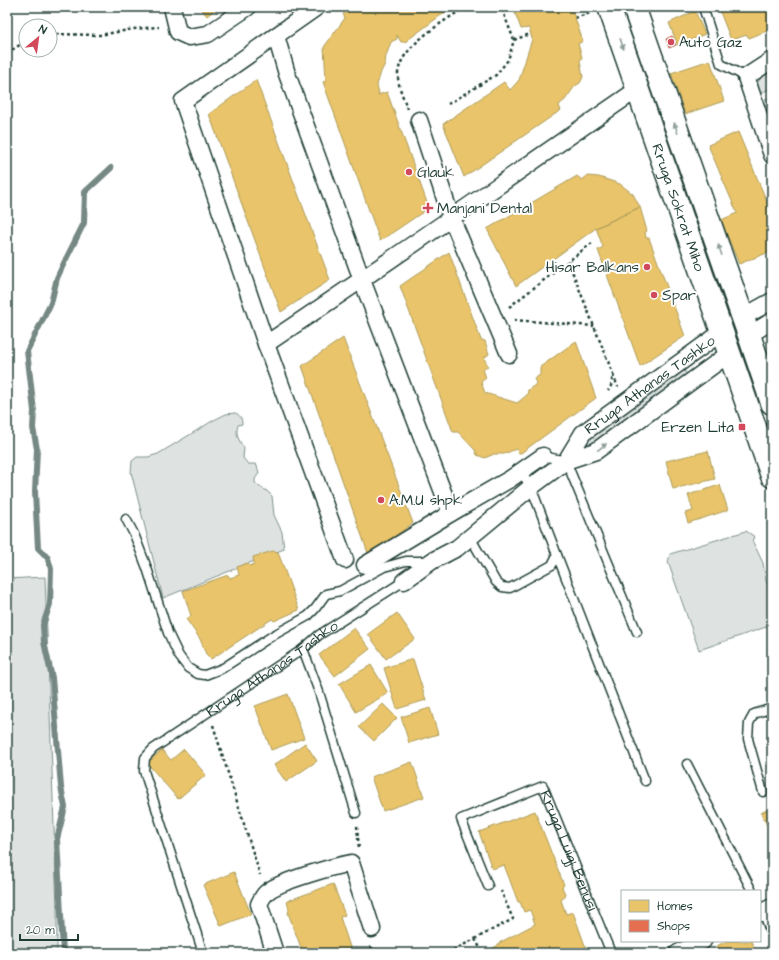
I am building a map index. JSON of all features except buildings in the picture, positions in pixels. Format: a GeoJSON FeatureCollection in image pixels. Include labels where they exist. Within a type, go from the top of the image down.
{"type":"FeatureCollection","features":[{"type":"Feature","properties":{"kind":"main road","name":"Rruga Sokrat Miho"},"geometry":{"type":"LineString","coordinates":[[609,7],[772,476]]}},
{"type":"Feature","properties":{"kind":"main road","name":"Rruga Sokrat Miho"},"geometry":{"type":"LineString","coordinates":[[634,7],[772,403]]}},
{"type":"Feature","properties":{"kind":"main road"},"geometry":{"type":"LineString","coordinates":[[722,332],[746,326]]}},
{"type":"Feature","properties":{"kind":"main road"},"geometry":{"type":"LineString","coordinates":[[730,353],[746,326]]}},
{"type":"Feature","properties":{"kind":"street"},"geometry":{"type":"LineString","coordinates":[[172,7],[178,32],[189,37],[208,34],[248,7]]}},
{"type":"Feature","properties":{"kind":"street"},"geometry":{"type":"LineString","coordinates":[[317,7],[183,101],[266,344],[345,560]]}},
{"type":"Feature","properties":{"kind":"street"},"geometry":{"type":"LineString","coordinates":[[276,36],[286,74],[362,280],[451,513]]}},
{"type":"Feature","properties":{"kind":"street"},"geometry":{"type":"LineString","coordinates":[[772,60],[746,77],[772,155]]}},
{"type":"Feature","properties":{"kind":"street"},"geometry":{"type":"LineString","coordinates":[[266,344],[362,280],[638,89]]}},
{"type":"Feature","properties":{"kind":"street"},"geometry":{"type":"LineString","coordinates":[[418,120],[451,217],[509,354]]}},
{"type":"Feature","properties":{"kind":"street"},"geometry":{"type":"LineString","coordinates":[[746,326],[772,301]]}},
{"type":"Feature","properties":{"kind":"street"},"geometry":{"type":"LineString","coordinates":[[746,326],[772,321]]}},
{"type":"Feature","properties":{"kind":"street","name":"Rruga Athanas Tashko"},"geometry":{"type":"LineString","coordinates":[[566,461],[583,433],[722,332]]}},
{"type":"Feature","properties":{"kind":"street","name":"Rruga Athanas Tashko"},"geometry":{"type":"LineString","coordinates":[[404,581],[432,561],[457,548],[531,487],[566,461],[596,451],[730,353]]}},
{"type":"Feature","properties":{"kind":"street"},"geometry":{"type":"LineString","coordinates":[[365,565],[451,513],[510,480],[543,456]]}},
{"type":"Feature","properties":{"kind":"street"},"geometry":{"type":"LineString","coordinates":[[275,953],[259,904],[266,892],[277,886],[334,866],[351,863],[372,929]]}},
{"type":"Feature","properties":{"kind":"street"},"geometry":{"type":"LineString","coordinates":[[678,953],[701,942]]}},
{"type":"Feature","properties":{"kind":"lane"},"geometry":{"type":"LineString","coordinates":[[703,7],[721,64],[746,77]]}},
{"type":"Feature","properties":{"kind":"lane"},"geometry":{"type":"LineString","coordinates":[[543,456],[566,461],[637,632]]}},
{"type":"Feature","properties":{"kind":"lane"},"geometry":{"type":"LineString","coordinates":[[521,472],[531,487],[645,781]]}},
{"type":"Feature","properties":{"kind":"lane"},"geometry":{"type":"LineString","coordinates":[[126,519],[134,534],[147,568],[168,633],[179,656],[188,668],[198,674],[205,675],[223,668],[272,636],[308,616],[326,594],[340,591],[384,567],[406,561],[432,561]]}},
{"type":"Feature","properties":{"kind":"lane"},"geometry":{"type":"LineString","coordinates":[[470,537],[496,582],[502,587],[510,588],[552,565],[557,555]]}},
{"type":"Feature","properties":{"kind":"lane","name":"Rruga Athanas Tashko"},"geometry":{"type":"LineString","coordinates":[[203,953],[144,771],[145,758],[153,749],[302,649],[319,635],[404,581]]}},
{"type":"Feature","properties":{"kind":"lane"},"geometry":{"type":"LineString","coordinates":[[302,649],[319,692],[356,813]]}},
{"type":"Feature","properties":{"kind":"lane"},"geometry":{"type":"LineString","coordinates":[[763,792],[748,739],[749,723],[754,714],[772,708]]}},
{"type":"Feature","properties":{"kind":"lane"},"geometry":{"type":"LineString","coordinates":[[687,764],[751,890]]}},
{"type":"Feature","properties":{"kind":"lane","name":"Rruga Luigj Benusi"},"geometry":{"type":"LineString","coordinates":[[488,886],[461,819],[543,786],[611,953]]}},
{"type":"Feature","properties":{"kind":"lane"},"geometry":{"type":"LineString","coordinates":[[764,910],[772,936]]}},
{"type":"Feature","properties":{"kind":"path"},"geometry":{"type":"LineString","coordinates":[[418,120],[411,122],[399,84],[398,72],[403,60],[411,48],[465,7]]}},
{"type":"Feature","properties":{"kind":"path"},"geometry":{"type":"LineString","coordinates":[[448,104],[496,75],[508,60],[514,40],[501,7]]}},
{"type":"Feature","properties":{"kind":"path"},"geometry":{"type":"LineString","coordinates":[[575,18],[586,14]]}},
{"type":"Feature","properties":{"kind":"path"},"geometry":{"type":"LineString","coordinates":[[58,34],[100,35],[153,26],[164,27],[178,32]]}},
{"type":"Feature","properties":{"kind":"path"},"geometry":{"type":"LineString","coordinates":[[514,40],[530,34]]}},
{"type":"Feature","properties":{"kind":"path"},"geometry":{"type":"LineString","coordinates":[[7,53],[18,46]]}},
{"type":"Feature","properties":{"kind":"path"},"geometry":{"type":"LineString","coordinates":[[494,318],[592,243]]}},
{"type":"Feature","properties":{"kind":"path"},"geometry":{"type":"LineString","coordinates":[[568,261],[613,374],[611,386],[606,396]]}},
{"type":"Feature","properties":{"kind":"path"},"geometry":{"type":"LineString","coordinates":[[494,318],[594,326]]}},
{"type":"Feature","properties":{"kind":"path"},"geometry":{"type":"LineString","coordinates":[[208,712],[266,892]]}},
{"type":"Feature","properties":{"kind":"path"},"geometry":{"type":"LineString","coordinates":[[351,863],[359,852],[356,813]]}},
{"type":"Feature","properties":{"kind":"path"},"geometry":{"type":"LineString","coordinates":[[448,953],[513,919],[500,890]]}},
{"type":"Feature","properties":{"kind":"path"},"geometry":{"type":"LineString","coordinates":[[475,939],[483,953]]}},
{"type":"Feature","properties":{"kind":"shaded area"},"geometry":{"type":"Polygon","coordinates":[[[772,70],[772,88],[758,94],[756,86],[764,74],[772,70]]]}},
{"type":"Feature","properties":{"kind":"shaded area"},"geometry":{"type":"Polygon","coordinates":[[[772,96],[772,123],[770,124],[760,102],[772,96]]]}},
{"type":"Feature","properties":{"kind":"shaded area"},"geometry":{"type":"Polygon","coordinates":[[[683,368],[692,383],[592,445],[582,443],[683,368]]]}},
{"type":"Feature","properties":{"kind":"shaded area"},"geometry":{"type":"Polygon","coordinates":[[[235,413],[242,420],[242,424],[238,425],[237,434],[244,448],[243,458],[248,464],[255,464],[257,466],[259,473],[255,479],[255,483],[272,496],[274,515],[282,532],[284,549],[163,598],[131,472],[132,461],[137,457],[148,457],[158,454],[214,420],[226,414],[235,413]]]}},
{"type":"Feature","properties":{"kind":"shaded area"},"geometry":{"type":"Polygon","coordinates":[[[746,531],[755,537],[752,540],[763,563],[766,581],[772,592],[772,625],[699,650],[668,562],[670,554],[746,531]]]}},
{"type":"Feature","properties":{"kind":"shaded area"},"geometry":{"type":"Polygon","coordinates":[[[45,577],[57,909],[57,953],[7,953],[7,579],[45,577]]]}},
{"type":"Feature","properties":{"kind":"waterway"},"geometry":{"type":"LineString","coordinates":[[63,953],[57,839],[65,807],[61,787],[52,678],[44,642],[43,625],[50,604],[51,569],[48,558],[38,548],[35,492],[37,449],[33,428],[34,411],[27,351],[51,303],[57,278],[84,223],[85,192],[111,168]]}},
{"type":"Feature","properties":{"kind":"place","name":"Auto Gaz"},"geometry":{"type":"Point","coordinates":[671,42]}},
{"type":"Feature","properties":{"kind":"place","name":"Glauk"},"geometry":{"type":"Point","coordinates":[409,172]}},
{"type":"Feature","properties":{"kind":"place","name":"Manjani Dental"},"geometry":{"type":"Point","coordinates":[428,208]}},
{"type":"Feature","properties":{"kind":"place","name":"Hisar Balkans"},"geometry":{"type":"Point","coordinates":[647,267]}},
{"type":"Feature","properties":{"kind":"place","name":"Spar"},"geometry":{"type":"Point","coordinates":[654,295]}},
{"type":"Feature","properties":{"kind":"place","name":"Erzen Lita"},"geometry":{"type":"Point","coordinates":[742,427]}},
{"type":"Feature","properties":{"kind":"place","name":"A.M.U shpk"},"geometry":{"type":"Point","coordinates":[381,500]}}]}
